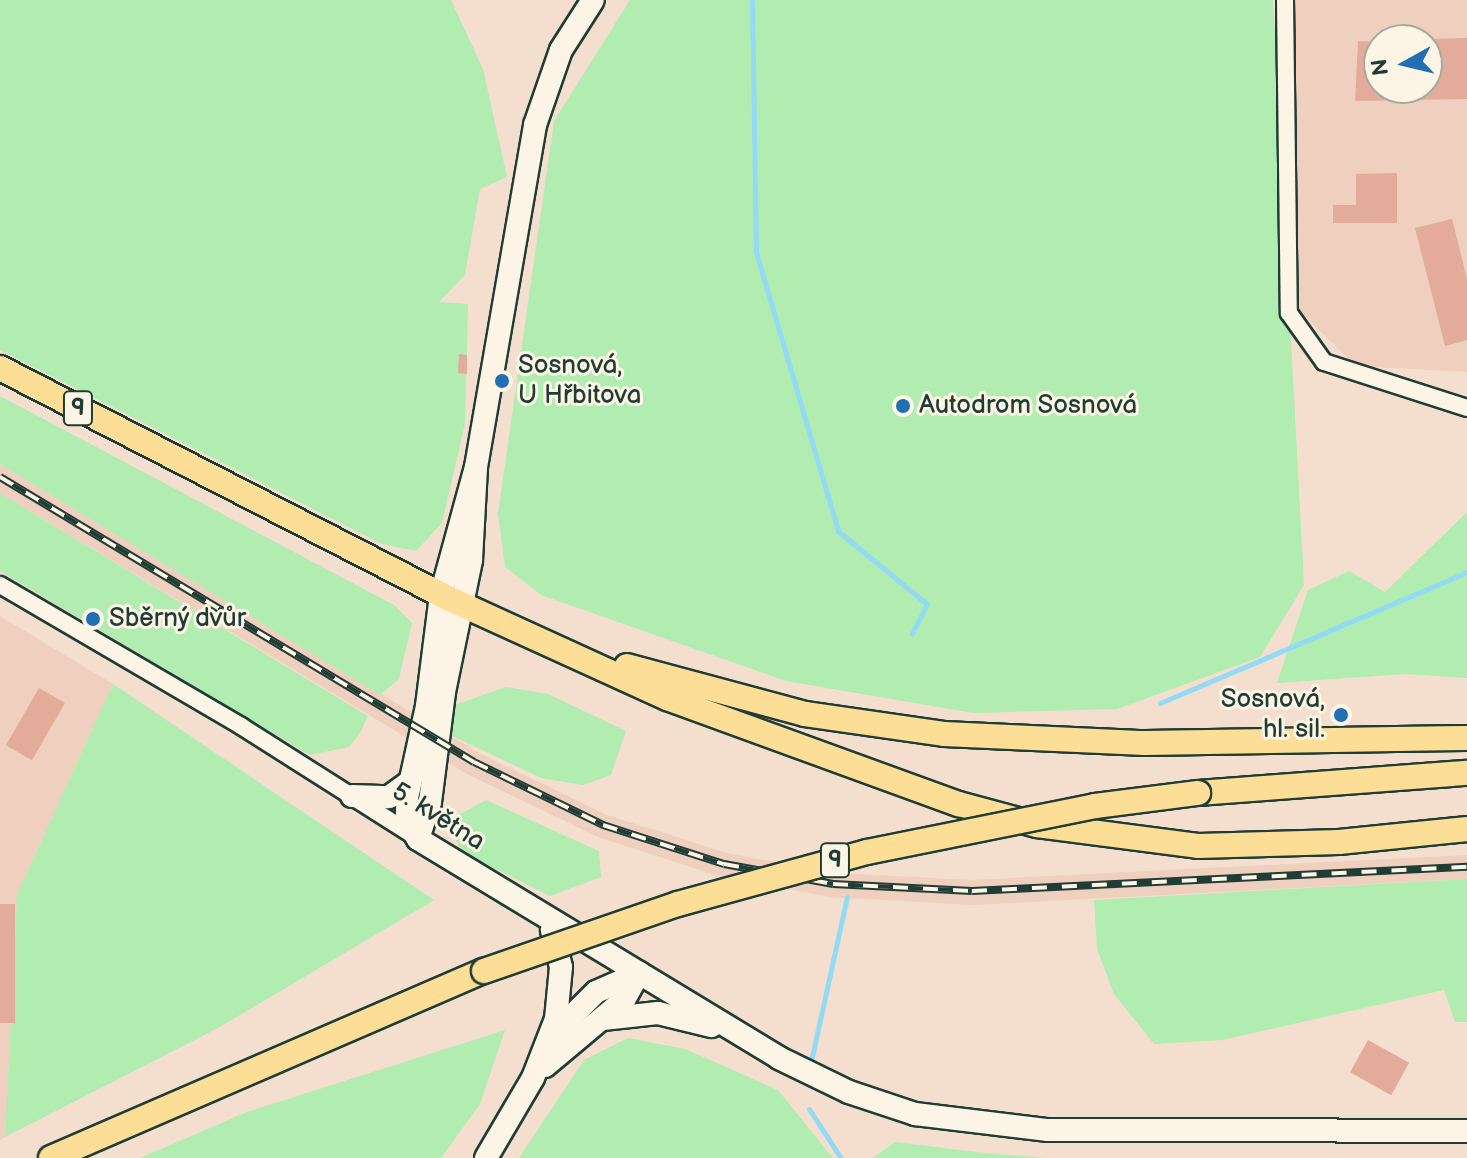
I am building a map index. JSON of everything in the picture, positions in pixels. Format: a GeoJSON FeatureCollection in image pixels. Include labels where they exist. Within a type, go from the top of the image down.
{"type":"FeatureCollection","features":[{"type":"Feature","properties":{"kind":"main road","name":"9"},"geometry":{"type":"LineString","coordinates":[[0,368],[452,600],[568,648],[667,698],[959,804],[1037,825],[1198,846],[1339,842],[1467,829]]}},
{"type":"Feature","properties":{"kind":"main road","name":"9"},"geometry":{"type":"LineString","coordinates":[[568,648],[747,701],[944,734],[1145,743],[1467,738]]}},
{"type":"Feature","properties":{"kind":"main road","name":"9"},"geometry":{"type":"LineString","coordinates":[[51,1158],[484,971],[693,899],[867,852],[1095,806],[1198,793],[1467,773]]}},
{"type":"Feature","properties":{"kind":"street"},"geometry":{"type":"LineString","coordinates":[[415,836],[406,817],[410,782],[452,600],[471,560],[476,467],[535,125],[561,50],[593,0]]}},
{"type":"Feature","properties":{"kind":"street"},"geometry":{"type":"LineString","coordinates":[[1285,0],[1289,313],[1324,362],[1467,408]]}},
{"type":"Feature","properties":{"kind":"street","name":"5. května"},"geometry":{"type":"LineString","coordinates":[[0,585],[352,796],[736,1033],[849,1092],[915,1114],[1016,1129],[1467,1131]]}},
{"type":"Feature","properties":{"kind":"street"},"geometry":{"type":"LineString","coordinates":[[415,836],[430,802],[452,600]]}},
{"type":"Feature","properties":{"kind":"street"},"geometry":{"type":"LineString","coordinates":[[352,796],[389,797],[410,782]]}},
{"type":"Feature","properties":{"kind":"street"},"geometry":{"type":"LineString","coordinates":[[486,1158],[533,1078],[548,1044],[560,998],[561,967],[545,915]]}},
{"type":"Feature","properties":{"kind":"street"},"geometry":{"type":"LineString","coordinates":[[548,1044],[596,992],[639,973]]}},
{"type":"Feature","properties":{"kind":"street"},"geometry":{"type":"LineString","coordinates":[[533,1078],[594,1021],[624,1000],[639,973]]}},
{"type":"Feature","properties":{"kind":"street"},"geometry":{"type":"LineString","coordinates":[[594,1021],[658,1013],[736,1033]]}},
{"type":"Feature","properties":{"kind":"shaded area"},"geometry":{"type":"Polygon","coordinates":[[[1293,0],[1467,0],[1467,372],[1356,366],[1299,310],[1293,0]]]}},
{"type":"Feature","properties":{"kind":"shaded area"},"geometry":{"type":"Polygon","coordinates":[[[0,464],[479,753],[607,815],[727,853],[834,873],[972,880],[1467,855],[1467,879],[973,905],[831,897],[721,877],[598,837],[467,774],[0,493],[0,464]]]}},
{"type":"Feature","properties":{"kind":"shaded area"},"geometry":{"type":"Polygon","coordinates":[[[0,616],[113,684],[17,894],[5,1137],[0,1140],[0,616]]]}},
{"type":"Feature","properties":{"kind":"green space"},"geometry":{"type":"Polygon","coordinates":[[[0,0],[451,0],[483,69],[507,177],[480,189],[465,275],[439,302],[468,304],[465,424],[442,523],[416,551],[382,544],[0,350],[0,0]]]}},
{"type":"Feature","properties":{"kind":"green space","name":"Autodrom Sosnová"},"geometry":{"type":"Polygon","coordinates":[[[630,0],[1273,0],[1304,585],[1260,657],[1117,709],[973,713],[786,681],[541,595],[505,567],[498,514],[554,121],[630,0]]]}},
{"type":"Feature","properties":{"kind":"green space"},"geometry":{"type":"Polygon","coordinates":[[[0,396],[394,605],[412,623],[399,679],[380,695],[0,464],[0,396]]]}},
{"type":"Feature","properties":{"kind":"green space"},"geometry":{"type":"Polygon","coordinates":[[[0,493],[368,716],[360,733],[349,747],[310,755],[0,571],[0,493]]]}},
{"type":"Feature","properties":{"kind":"green space"},"geometry":{"type":"Polygon","coordinates":[[[1467,512],[1467,678],[1405,674],[1277,683],[1308,590],[1349,571],[1385,592],[1467,512]]]}},
{"type":"Feature","properties":{"kind":"green space"},"geometry":{"type":"Polygon","coordinates":[[[113,684],[434,900],[218,1028],[5,1137],[17,894],[113,684]]]}},
{"type":"Feature","properties":{"kind":"green space"},"geometry":{"type":"Polygon","coordinates":[[[506,687],[548,694],[626,731],[611,775],[583,785],[541,778],[442,731],[449,707],[506,687]]]}},
{"type":"Feature","properties":{"kind":"green space"},"geometry":{"type":"Polygon","coordinates":[[[486,800],[599,851],[601,877],[550,896],[464,853],[455,839],[453,818],[486,800]]]}},
{"type":"Feature","properties":{"kind":"green space"},"geometry":{"type":"Polygon","coordinates":[[[1467,879],[1467,1022],[1455,1022],[1444,990],[1222,1040],[1154,1044],[1114,994],[1097,949],[1094,900],[1467,879]]]}},
{"type":"Feature","properties":{"kind":"green space"},"geometry":{"type":"Polygon","coordinates":[[[505,1030],[480,1104],[441,1158],[140,1158],[247,1112],[505,1030]]]}},
{"type":"Feature","properties":{"kind":"green space"},"geometry":{"type":"Polygon","coordinates":[[[628,1038],[685,1049],[778,1090],[833,1158],[519,1158],[584,1060],[628,1038]]]}},
{"type":"Feature","properties":{"kind":"green space"},"geometry":{"type":"Polygon","coordinates":[[[895,1142],[984,1153],[1046,1158],[873,1158],[895,1142]]]}},
{"type":"Feature","properties":{"kind":"building"},"geometry":{"type":"Polygon","coordinates":[[[1467,38],[1467,99],[1443,99],[1443,39],[1467,38]]]}},
{"type":"Feature","properties":{"kind":"building"},"geometry":{"type":"Polygon","coordinates":[[[1358,41],[1363,41],[1363,101],[1355,101],[1358,41]]]}},
{"type":"Feature","properties":{"kind":"building"},"geometry":{"type":"Polygon","coordinates":[[[1397,173],[1397,223],[1333,223],[1333,205],[1356,205],[1356,174],[1397,173]]]}},
{"type":"Feature","properties":{"kind":"building"},"geometry":{"type":"Polygon","coordinates":[[[1452,219],[1467,279],[1467,340],[1445,346],[1415,228],[1452,219]]]}},
{"type":"Feature","properties":{"kind":"building"},"geometry":{"type":"Polygon","coordinates":[[[459,354],[467,355],[467,374],[458,373],[459,354]]]}},
{"type":"Feature","properties":{"kind":"building"},"geometry":{"type":"Polygon","coordinates":[[[39,688],[65,703],[32,760],[6,745],[39,688]]]}},
{"type":"Feature","properties":{"kind":"building"},"geometry":{"type":"Polygon","coordinates":[[[0,904],[15,904],[15,1023],[0,1023],[0,904]]]}},
{"type":"Feature","properties":{"kind":"building"},"geometry":{"type":"Polygon","coordinates":[[[1368,1040],[1409,1063],[1391,1095],[1350,1072],[1368,1040]]]}},
{"type":"Feature","properties":{"kind":"waterway"},"geometry":{"type":"LineString","coordinates":[[752,0],[756,252],[838,531],[927,604],[912,633]]}},
{"type":"Feature","properties":{"kind":"waterway"},"geometry":{"type":"LineString","coordinates":[[1160,703],[1467,572]]}},
{"type":"Feature","properties":{"kind":"waterway"},"geometry":{"type":"LineString","coordinates":[[812,1057],[847,897]]}},
{"type":"Feature","properties":{"kind":"waterway"},"geometry":{"type":"LineString","coordinates":[[809,1109],[841,1158]]}},
{"type":"Feature","properties":{"kind":"railway"},"geometry":{"type":"LineString","coordinates":[[0,477],[474,762],[603,825],[724,864],[833,884],[972,891],[1467,867]]}},
{"type":"Feature","properties":{"kind":"place","name":"Sosnová, U Hřbitova"},"geometry":{"type":"Point","coordinates":[502,381]}},
{"type":"Feature","properties":{"kind":"place","name":"Autodrom Sosnová"},"geometry":{"type":"Point","coordinates":[903,406]}},
{"type":"Feature","properties":{"kind":"place","name":"Sběrný dvůr"},"geometry":{"type":"Point","coordinates":[93,619]}},
{"type":"Feature","properties":{"kind":"place","name":"Sosnová, hl. sil."},"geometry":{"type":"Point","coordinates":[1341,715]}}]}
